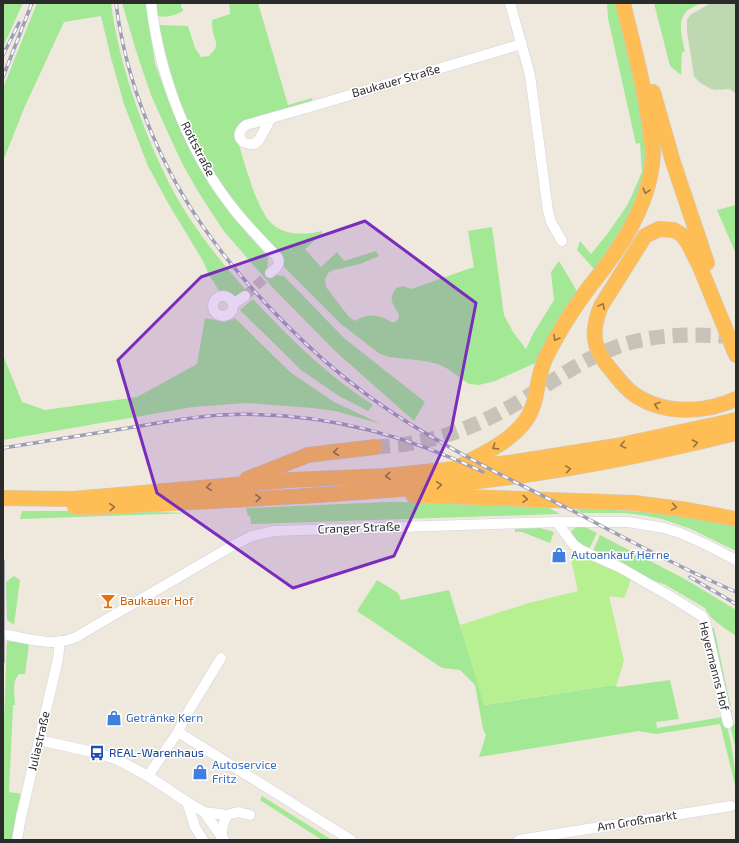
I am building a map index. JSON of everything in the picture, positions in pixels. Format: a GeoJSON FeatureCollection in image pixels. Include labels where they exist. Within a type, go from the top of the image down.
{"type":"FeatureCollection","features":[{"type":"Feature","properties":{"kind":"highway"},"geometry":{"type":"LineString","coordinates":[[454,469],[492,449],[511,436],[526,420],[534,406],[539,372],[547,353],[585,292],[607,265],[626,237],[638,213],[648,185],[653,153],[648,112],[623,3]]}},
{"type":"Feature","properties":{"kind":"highway"},"geometry":{"type":"LineString","coordinates":[[632,3],[652,90],[673,162],[707,264],[736,337]]}},
{"type":"Feature","properties":{"kind":"highway"},"geometry":{"type":"LineString","coordinates":[[640,76],[700,267]]}},
{"type":"Feature","properties":{"kind":"highway"},"geometry":{"type":"LineString","coordinates":[[736,356],[700,267],[688,243],[682,235],[674,230],[659,229],[645,236],[600,306],[594,329],[595,344],[606,366],[635,395],[647,402],[671,409],[697,409],[730,402],[736,399]]}},
{"type":"Feature","properties":{"kind":"highway"},"geometry":{"type":"LineString","coordinates":[[3,498],[74,499],[290,480],[384,476],[454,469],[515,462],[616,446],[736,420]]}},
{"type":"Feature","properties":{"kind":"highway"},"geometry":{"type":"LineString","coordinates":[[3,507],[100,507],[344,492],[464,482],[620,460],[736,433]]}},
{"type":"Feature","properties":{"kind":"highway"},"geometry":{"type":"LineString","coordinates":[[232,485],[308,455],[375,447]]}},
{"type":"Feature","properties":{"kind":"highway"},"geometry":{"type":"LineString","coordinates":[[344,492],[635,503],[688,510],[736,519]]}},
{"type":"Feature","properties":{"kind":"street","name":"Rottstraße"},"geometry":{"type":"LineString","coordinates":[[151,3],[164,68],[186,128],[197,153],[236,212],[278,258],[278,266],[270,274]]}},
{"type":"Feature","properties":{"kind":"street"},"geometry":{"type":"LineString","coordinates":[[510,3],[530,75],[548,211],[551,222],[562,241]]}},
{"type":"Feature","properties":{"kind":"street","name":"Baukauer Straße"},"geometry":{"type":"LineString","coordinates":[[271,118],[522,44]]}},
{"type":"Feature","properties":{"kind":"street"},"geometry":{"type":"LineString","coordinates":[[233,304],[245,296]]}},
{"type":"Feature","properties":{"kind":"street","name":"Cranger Straße"},"geometry":{"type":"LineString","coordinates":[[3,634],[43,641],[67,640],[232,546],[259,534],[274,531],[616,521],[648,524],[680,533],[736,560]]}},
{"type":"Feature","properties":{"kind":"street","name":"Heyermanns Hof"},"geometry":{"type":"LineString","coordinates":[[557,522],[573,544],[581,550],[621,568],[668,594],[702,616],[706,625],[728,723]]}},
{"type":"Feature","properties":{"kind":"street","name":"Juliastraße"},"geometry":{"type":"LineString","coordinates":[[18,840],[21,817],[60,641]]}},
{"type":"Feature","properties":{"kind":"street"},"geometry":{"type":"LineString","coordinates":[[148,776],[178,732],[185,717],[221,658]]}},
{"type":"Feature","properties":{"kind":"street"},"geometry":{"type":"LineString","coordinates":[[178,732],[351,840]]}},
{"type":"Feature","properties":{"kind":"street"},"geometry":{"type":"LineString","coordinates":[[39,740],[104,755],[132,766],[204,812],[227,815],[238,812],[250,815]]}},
{"type":"Feature","properties":{"kind":"street"},"geometry":{"type":"LineString","coordinates":[[187,802],[195,827],[203,840]]}},
{"type":"Feature","properties":{"kind":"street","name":"Am Großmarkt"},"geometry":{"type":"LineString","coordinates":[[519,840],[731,806]]}},
{"type":"Feature","properties":{"kind":"street"},"geometry":{"type":"LineString","coordinates":[[204,812],[222,839]]}},
{"type":"Feature","properties":{"kind":"street"},"geometry":{"type":"LineString","coordinates":[[222,839],[223,825],[227,815]]}},
{"type":"Feature","properties":{"kind":"highlighted area"},"geometry":{"type":"Polygon","coordinates":[[[365,221],[476,303],[451,431],[394,556],[293,588],[157,493],[118,360],[201,277],[365,221]]]}},
{"type":"Feature","properties":{"kind":"green space"},"geometry":{"type":"Polygon","coordinates":[[[3,3],[23,3],[3,47],[3,3]]]}},
{"type":"Feature","properties":{"kind":"green space"},"geometry":{"type":"Polygon","coordinates":[[[37,3],[111,3],[115,28],[128,80],[146,132],[168,181],[187,215],[228,270],[246,290],[234,300],[231,297],[221,294],[148,166],[124,104],[101,16],[64,22],[25,106],[3,161],[3,88],[37,3]]]}},
{"type":"Feature","properties":{"kind":"green space"},"geometry":{"type":"Polygon","coordinates":[[[122,3],[146,3],[155,64],[178,124],[210,186],[232,216],[268,257],[267,270],[273,275],[284,276],[344,338],[425,402],[414,421],[335,351],[274,289],[223,230],[183,165],[167,131],[151,95],[122,3]]]}},
{"type":"Feature","properties":{"kind":"green space"},"geometry":{"type":"Polygon","coordinates":[[[156,3],[181,3],[183,11],[171,16],[158,16],[156,3]]]}},
{"type":"Feature","properties":{"kind":"green space"},"geometry":{"type":"Polygon","coordinates":[[[229,3],[258,3],[288,105],[312,98],[312,101],[245,121],[237,138],[251,184],[266,217],[277,228],[290,233],[303,234],[322,231],[322,234],[305,249],[321,267],[337,252],[344,261],[376,251],[379,256],[360,264],[329,272],[325,279],[326,287],[349,317],[355,321],[364,317],[378,316],[391,322],[396,322],[399,315],[393,305],[392,296],[396,288],[403,286],[411,289],[474,267],[468,231],[492,227],[504,315],[513,332],[526,349],[533,334],[554,300],[551,272],[559,261],[578,293],[540,361],[495,381],[479,385],[469,384],[448,369],[438,364],[389,357],[380,354],[341,324],[285,268],[283,259],[231,199],[217,180],[205,159],[185,116],[177,94],[159,25],[188,26],[195,48],[201,57],[209,56],[216,47],[212,20],[230,14],[229,3]]]}},
{"type":"Feature","properties":{"kind":"green space"},"geometry":{"type":"Polygon","coordinates":[[[607,3],[616,3],[647,136],[645,179],[621,233],[595,270],[577,250],[580,241],[591,254],[628,204],[642,172],[640,143],[636,144],[608,18],[607,3]]]}},
{"type":"Feature","properties":{"kind":"green space"},"geometry":{"type":"Polygon","coordinates":[[[654,3],[701,3],[687,11],[682,20],[681,31],[685,52],[682,52],[681,75],[670,66],[654,3]]]}},
{"type":"Feature","properties":{"kind":"green space"},"geometry":{"type":"Polygon","coordinates":[[[711,3],[736,3],[736,94],[730,89],[711,89],[699,82],[694,76],[687,31],[687,20],[690,15],[711,3]]]}},
{"type":"Feature","properties":{"kind":"green space"},"geometry":{"type":"Polygon","coordinates":[[[736,205],[736,254],[717,210],[736,205]]]}},
{"type":"Feature","properties":{"kind":"green space"},"geometry":{"type":"Polygon","coordinates":[[[253,299],[310,356],[340,382],[373,405],[368,411],[339,396],[301,370],[240,310],[253,299]]]}},
{"type":"Feature","properties":{"kind":"green space"},"geometry":{"type":"Polygon","coordinates":[[[205,318],[225,322],[235,318],[290,372],[334,402],[381,424],[335,411],[246,403],[193,407],[3,440],[3,355],[22,402],[45,410],[137,397],[197,364],[205,318]]]}},
{"type":"Feature","properties":{"kind":"green space"},"geometry":{"type":"Polygon","coordinates":[[[388,502],[546,506],[560,514],[251,524],[250,515],[248,516],[246,508],[388,502]]]}},
{"type":"Feature","properties":{"kind":"green space"},"geometry":{"type":"Polygon","coordinates":[[[571,507],[645,512],[736,523],[736,551],[691,529],[662,519],[624,513],[582,513],[571,507]]]}},
{"type":"Feature","properties":{"kind":"green space"},"geometry":{"type":"Polygon","coordinates":[[[22,511],[113,511],[193,513],[20,519],[22,511]]]}},
{"type":"Feature","properties":{"kind":"green space"},"geometry":{"type":"Polygon","coordinates":[[[577,527],[585,527],[597,533],[589,549],[575,542],[571,533],[573,529],[577,527]]]}},
{"type":"Feature","properties":{"kind":"green space"},"geometry":{"type":"Polygon","coordinates":[[[540,528],[554,532],[550,543],[522,532],[515,532],[515,529],[540,528]]]}},
{"type":"Feature","properties":{"kind":"green space"},"geometry":{"type":"Polygon","coordinates":[[[600,535],[685,579],[736,610],[736,636],[714,620],[705,608],[664,584],[648,579],[593,551],[600,535]]]}},
{"type":"Feature","properties":{"kind":"green space"},"geometry":{"type":"Polygon","coordinates":[[[570,555],[589,558],[632,577],[624,598],[609,596],[624,661],[616,686],[612,685],[484,705],[460,625],[529,603],[578,591],[570,555]]]}},
{"type":"Feature","properties":{"kind":"green space"},"geometry":{"type":"Polygon","coordinates":[[[14,576],[20,580],[14,625],[7,620],[6,582],[14,576]]]}},
{"type":"Feature","properties":{"kind":"green space"},"geometry":{"type":"Polygon","coordinates":[[[377,580],[398,593],[401,600],[449,590],[485,705],[612,685],[619,687],[670,680],[679,719],[656,722],[657,728],[723,717],[731,741],[736,789],[720,724],[656,734],[639,731],[479,757],[486,735],[483,729],[475,685],[460,670],[442,668],[357,611],[377,580]]]}},
{"type":"Feature","properties":{"kind":"green space"},"geometry":{"type":"Polygon","coordinates":[[[713,628],[736,730],[736,750],[726,709],[711,629],[713,628]]]}},
{"type":"Feature","properties":{"kind":"green space"},"geometry":{"type":"Polygon","coordinates":[[[7,641],[29,644],[25,674],[19,674],[14,685],[15,705],[13,705],[9,792],[22,794],[13,840],[3,840],[3,746],[7,641]]]}},
{"type":"Feature","properties":{"kind":"green space"},"geometry":{"type":"Polygon","coordinates":[[[262,796],[332,840],[322,840],[260,800],[262,796]]]}},
{"type":"Feature","properties":{"kind":"tunnel"},"geometry":{"type":"LineString","coordinates":[[245,296],[270,273]]}},
{"type":"Feature","properties":{"kind":"tunnel"},"geometry":{"type":"LineString","coordinates":[[375,447],[402,445],[445,436],[472,426],[522,400],[587,360],[622,345],[664,336],[707,335],[736,337]]}},
{"type":"Feature","properties":{"kind":"railway"},"geometry":{"type":"LineString","coordinates":[[3,77],[32,3]]}},
{"type":"Feature","properties":{"kind":"railway"},"geometry":{"type":"LineString","coordinates":[[116,3],[128,65],[138,96],[162,157],[177,185],[194,213],[226,258],[257,294],[301,339],[330,365],[377,402],[437,440],[482,465],[655,554],[736,592]]}},
{"type":"Feature","properties":{"kind":"railway"},"geometry":{"type":"LineString","coordinates":[[3,55],[19,23]]}},
{"type":"Feature","properties":{"kind":"railway"},"geometry":{"type":"LineString","coordinates":[[3,448],[188,418],[256,414],[323,420],[388,435],[452,458],[483,472]]}},
{"type":"Feature","properties":{"kind":"railway"},"geometry":{"type":"LineString","coordinates":[[3,561],[3,662]]}},
{"type":"Feature","properties":{"kind":"railway"},"geometry":{"type":"LineString","coordinates":[[690,577],[736,604]]}},
{"type":"Feature","properties":{"kind":"place","name":"Autoankauf Herne"},"geometry":{"type":"Point","coordinates":[559,555]}},
{"type":"Feature","properties":{"kind":"place","name":"Baukauer Hof"},"geometry":{"type":"Point","coordinates":[108,601]}},
{"type":"Feature","properties":{"kind":"place","name":"Getränke Kern"},"geometry":{"type":"Point","coordinates":[114,718]}},
{"type":"Feature","properties":{"kind":"place","name":"REAL-Warenhaus"},"geometry":{"type":"Point","coordinates":[97,753]}},
{"type":"Feature","properties":{"kind":"place","name":"Autoservice Fritz"},"geometry":{"type":"Point","coordinates":[200,772]}}]}
